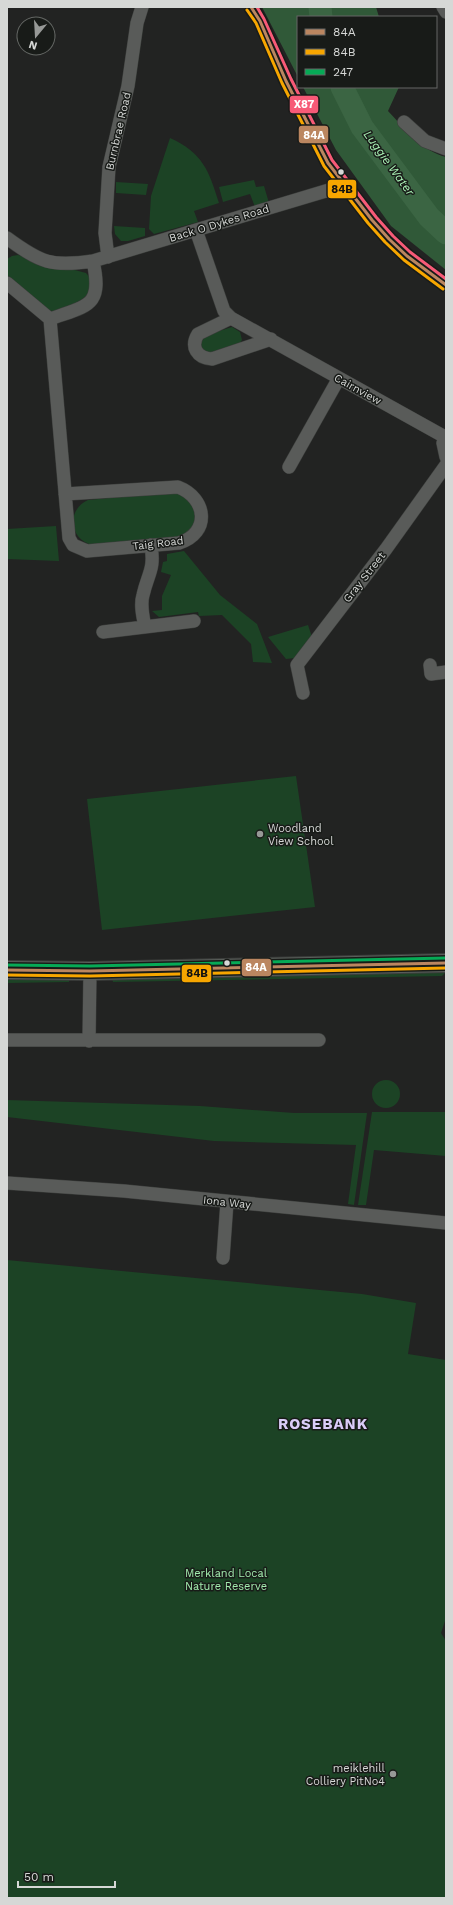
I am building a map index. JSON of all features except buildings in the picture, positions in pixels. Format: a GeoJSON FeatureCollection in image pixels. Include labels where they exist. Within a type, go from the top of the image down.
{"type":"FeatureCollection","features":[{"type":"Feature","properties":{"kind":"main road"},"geometry":{"type":"LineString","coordinates":[[7,970],[90,971],[446,963]]}},
{"type":"Feature","properties":{"kind":"street","name":"Burnbrae Road"},"geometry":{"type":"LineString","coordinates":[[108,257],[105,233],[108,173],[128,86],[137,23],[142,7]]}},
{"type":"Feature","properties":{"kind":"street"},"geometry":{"type":"LineString","coordinates":[[251,7],[260,21],[286,81],[315,140],[342,182],[389,239],[407,256],[446,284]]}},
{"type":"Feature","properties":{"kind":"street"},"geometry":{"type":"LineString","coordinates":[[443,7],[446,12]]}},
{"type":"Feature","properties":{"kind":"street"},"geometry":{"type":"LineString","coordinates":[[404,122],[425,141],[446,149]]}},
{"type":"Feature","properties":{"kind":"street","name":"Back O Dykes Road"},"geometry":{"type":"LineString","coordinates":[[8,240],[33,255],[58,265],[93,261],[329,190],[342,182]]}},
{"type":"Feature","properties":{"kind":"street","name":"Cairnview"},"geometry":{"type":"LineString","coordinates":[[196,230],[224,311],[232,318],[446,437],[443,450],[446,457]]}},
{"type":"Feature","properties":{"kind":"street"},"geometry":{"type":"LineString","coordinates":[[7,283],[50,319],[86,306],[92,300],[97,287],[93,261]]}},
{"type":"Feature","properties":{"kind":"street"},"geometry":{"type":"LineString","coordinates":[[232,318],[198,334],[194,343],[200,356],[205,359],[212,359],[271,340]]}},
{"type":"Feature","properties":{"kind":"street","name":"Taig Road"},"geometry":{"type":"LineString","coordinates":[[50,319],[65,494],[69,538],[73,544],[87,551],[179,543],[188,540],[198,530],[202,514],[199,505],[193,496],[185,490],[170,487],[65,494]]}},
{"type":"Feature","properties":{"kind":"street"},"geometry":{"type":"LineString","coordinates":[[290,467],[339,378]]}},
{"type":"Feature","properties":{"kind":"street","name":"Gray Street"},"geometry":{"type":"LineString","coordinates":[[302,693],[297,666],[386,549],[446,465]]}},
{"type":"Feature","properties":{"kind":"street"},"geometry":{"type":"LineString","coordinates":[[145,627],[142,611],[142,596],[153,564],[150,545]]}},
{"type":"Feature","properties":{"kind":"street"},"geometry":{"type":"LineString","coordinates":[[103,632],[194,621]]}},
{"type":"Feature","properties":{"kind":"street"},"geometry":{"type":"LineString","coordinates":[[430,665],[431,674],[446,672]]}},
{"type":"Feature","properties":{"kind":"street"},"geometry":{"type":"LineString","coordinates":[[89,1041],[90,971]]}},
{"type":"Feature","properties":{"kind":"street"},"geometry":{"type":"LineString","coordinates":[[7,1040],[319,1040]]}},
{"type":"Feature","properties":{"kind":"street","name":"Iona Way"},"geometry":{"type":"LineString","coordinates":[[7,1183],[124,1191],[446,1223]]}},
{"type":"Feature","properties":{"kind":"street"},"geometry":{"type":"LineString","coordinates":[[223,1258],[227,1202]]}},
{"type":"Feature","properties":{"kind":"green space"},"geometry":{"type":"Polygon","coordinates":[[[262,7],[376,7],[379,16],[297,16],[297,75],[262,7]]]}},
{"type":"Feature","properties":{"kind":"green space"},"geometry":{"type":"Polygon","coordinates":[[[304,88],[399,88],[388,111],[421,144],[429,150],[446,157],[446,270],[391,226],[336,150],[304,88]]]}},
{"type":"Feature","properties":{"kind":"green space"},"geometry":{"type":"Polygon","coordinates":[[[170,138],[190,150],[203,164],[212,181],[219,203],[194,211],[198,222],[154,234],[149,229],[151,196],[170,138]]]}},
{"type":"Feature","properties":{"kind":"green space"},"geometry":{"type":"Polygon","coordinates":[[[254,180],[256,187],[264,186],[269,203],[255,207],[250,194],[223,202],[219,187],[254,180]]]}},
{"type":"Feature","properties":{"kind":"green space"},"geometry":{"type":"Polygon","coordinates":[[[116,182],[148,184],[146,195],[116,193],[116,182]]]}},
{"type":"Feature","properties":{"kind":"green space"},"geometry":{"type":"Polygon","coordinates":[[[114,226],[145,228],[145,236],[128,241],[121,241],[115,234],[114,226]]]}},
{"type":"Feature","properties":{"kind":"green space"},"geometry":{"type":"Polygon","coordinates":[[[18,255],[86,273],[91,279],[91,292],[77,303],[65,309],[53,311],[48,310],[7,275],[7,259],[18,255]]]}},
{"type":"Feature","properties":{"kind":"green space"},"geometry":{"type":"Polygon","coordinates":[[[232,327],[240,332],[242,340],[240,343],[209,354],[201,348],[201,342],[206,335],[232,327]]]}},
{"type":"Feature","properties":{"kind":"green space"},"geometry":{"type":"Polygon","coordinates":[[[170,492],[184,494],[196,510],[195,525],[181,538],[93,545],[85,542],[75,531],[73,524],[76,511],[88,500],[170,492]]]}},
{"type":"Feature","properties":{"kind":"green space"},"geometry":{"type":"Polygon","coordinates":[[[56,526],[59,561],[7,559],[7,529],[56,526]]]}},
{"type":"Feature","properties":{"kind":"green space"},"geometry":{"type":"Polygon","coordinates":[[[184,551],[220,595],[257,624],[272,663],[253,662],[251,644],[222,615],[199,616],[198,612],[159,617],[152,611],[162,610],[162,596],[171,575],[161,572],[163,562],[167,561],[167,554],[184,551]]]}},
{"type":"Feature","properties":{"kind":"green space"},"geometry":{"type":"Polygon","coordinates":[[[308,625],[312,637],[295,658],[286,659],[268,637],[308,625]]]}},
{"type":"Feature","properties":{"kind":"green space"},"geometry":{"type":"Polygon","coordinates":[[[296,776],[315,907],[102,930],[87,799],[296,776]]]}},
{"type":"Feature","properties":{"kind":"green space"},"geometry":{"type":"Polygon","coordinates":[[[446,972],[442,976],[113,982],[112,978],[446,972]]]}},
{"type":"Feature","properties":{"kind":"green space"},"geometry":{"type":"Polygon","coordinates":[[[7,978],[69,979],[69,982],[7,983],[7,978]]]}},
{"type":"Feature","properties":{"kind":"green space"},"geometry":{"type":"Polygon","coordinates":[[[386,1080],[392,1081],[396,1084],[399,1088],[399,1100],[396,1104],[392,1107],[386,1108],[380,1107],[376,1104],[373,1100],[372,1094],[373,1088],[376,1084],[380,1081],[386,1080]]]}},
{"type":"Feature","properties":{"kind":"green space"},"geometry":{"type":"Polygon","coordinates":[[[7,1100],[200,1106],[294,1113],[367,1113],[354,1205],[348,1204],[356,1145],[214,1141],[7,1117],[7,1100]]]}},
{"type":"Feature","properties":{"kind":"green space"},"geometry":{"type":"Polygon","coordinates":[[[372,1112],[446,1112],[446,1156],[374,1150],[366,1205],[358,1205],[372,1112]]]}},
{"type":"Feature","properties":{"kind":"green space","name":"Merkland Local Nature Reserve"},"geometry":{"type":"Polygon","coordinates":[[[7,1260],[362,1294],[416,1303],[408,1354],[446,1360],[446,1618],[441,1633],[446,1641],[446,1898],[7,1898],[7,1260]]]}},
{"type":"Feature","properties":{"kind":"waterway","name":"Luggie Water"},"geometry":{"type":"LineString","coordinates":[[320,7],[321,16]]}},
{"type":"Feature","properties":{"kind":"waterway","name":"Luggie Water"},"geometry":{"type":"LineString","coordinates":[[342,88],[362,127],[429,217],[446,233]]}},
{"type":"Feature","properties":{"kind":"transit line","name":"84A"},"geometry":{"type":"LineString","coordinates":[[251,7],[260,21],[286,81],[328,163],[372,220],[389,239],[407,256],[446,285]]}},
{"type":"Feature","properties":{"kind":"transit line","name":"X87"},"geometry":{"type":"LineString","coordinates":[[257,7],[332,160],[376,217],[393,236],[410,252],[446,279]]}},
{"type":"Feature","properties":{"kind":"transit line","name":"84B"},"geometry":{"type":"LineString","coordinates":[[247,10],[256,23],[282,83],[324,166],[368,223],[385,242],[404,260],[443,289]]}},
{"type":"Feature","properties":{"kind":"transit line","name":"247"},"geometry":{"type":"LineString","coordinates":[[7,965],[90,966],[446,958]]}},
{"type":"Feature","properties":{"kind":"transit line","name":"84A"},"geometry":{"type":"LineString","coordinates":[[7,970],[90,971],[446,963]]}},
{"type":"Feature","properties":{"kind":"transit line","name":"84B"},"geometry":{"type":"LineString","coordinates":[[7,975],[90,976],[446,968]]}},
{"type":"Feature","properties":{"kind":"place","name":"Woodland View School"},"geometry":{"type":"Point","coordinates":[260,834]}},
{"type":"Feature","properties":{"kind":"place","name":"meiklehill Colliery PitNo4"},"geometry":{"type":"Point","coordinates":[393,1774]}},
{"type":"Feature","properties":{"kind":"district","name":"ROSEBANK"},"geometry":{"type":"Point","coordinates":[323,1424]}}]}
